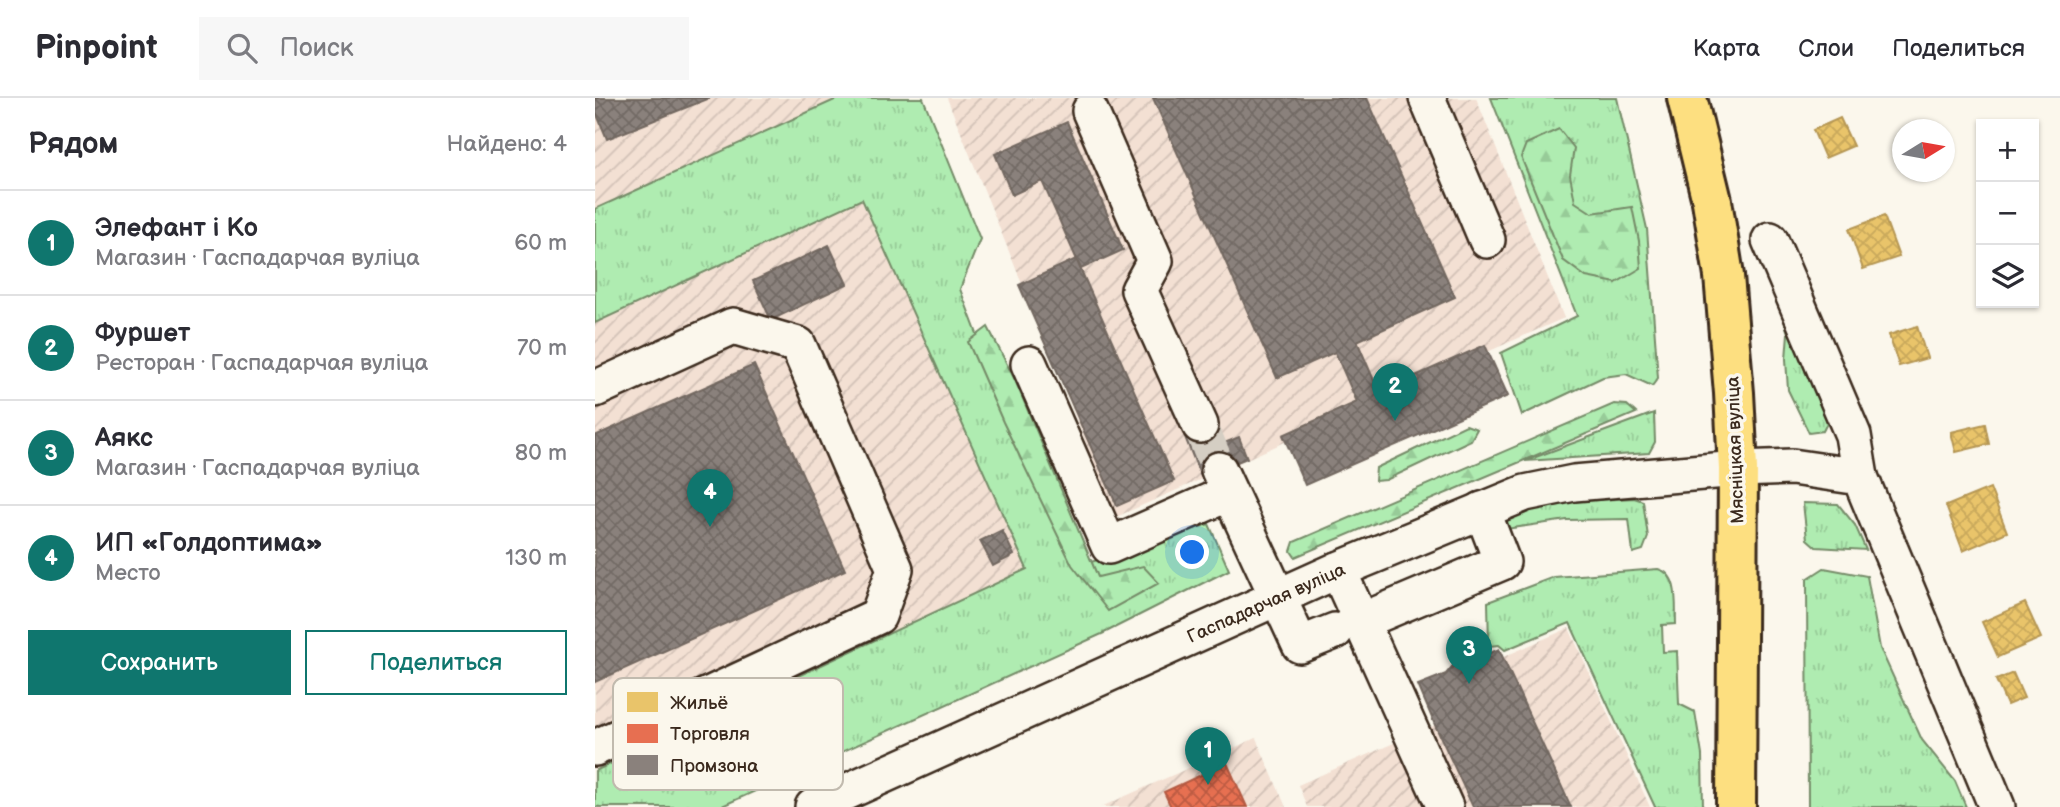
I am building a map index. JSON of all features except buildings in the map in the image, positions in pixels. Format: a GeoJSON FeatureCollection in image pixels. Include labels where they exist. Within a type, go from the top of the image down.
{"type":"FeatureCollection","features":[{"type":"Feature","properties":{"kind":"main road","name":"Мясніцкая вуліца"},"geometry":{"type":"LineString","coordinates":[[1687,98],[1711,201],[1724,276],[1738,469],[1736,807]]}},
{"type":"Feature","properties":{"kind":"street"},"geometry":{"type":"LineString","coordinates":[[1427,98],[1487,240]]}},
{"type":"Feature","properties":{"kind":"street"},"geometry":{"type":"LineString","coordinates":[[1090,111],[1155,261],[1139,290],[1200,425]]}},
{"type":"Feature","properties":{"kind":"street"},"geometry":{"type":"LineString","coordinates":[[1770,240],[1853,435],[1860,477],[1997,807]]}},
{"type":"Feature","properties":{"kind":"street"},"geometry":{"type":"LineString","coordinates":[[595,389],[733,326],[798,345],[895,569],[878,616],[745,678]]}},
{"type":"Feature","properties":{"kind":"street"},"geometry":{"type":"LineString","coordinates":[[1029,364],[1109,546],[1224,481],[1300,645],[1502,562],[1482,510]]}},
{"type":"Feature","properties":{"kind":"street","name":"Гаспадарчая вуліца"},"geometry":{"type":"LineString","coordinates":[[813,807],[855,799],[1278,597],[1525,493],[1574,482],[1738,469],[1792,467],[1860,477]]}},
{"type":"Feature","properties":{"kind":"street"},"geometry":{"type":"LineString","coordinates":[[1338,570],[1349,626],[1445,807]]}},
{"type":"Feature","properties":{"kind":"street"},"geometry":{"type":"LineString","coordinates":[[595,748],[613,740]]}},
{"type":"Feature","properties":{"kind":"shaded area"},"geometry":{"type":"Polygon","coordinates":[[[595,98],[856,98],[1087,608],[843,707],[843,678],[613,678],[613,790],[637,790],[595,807],[595,98]]]}},
{"type":"Feature","properties":{"kind":"shaded area"},"geometry":{"type":"Polygon","coordinates":[[[947,98],[1476,98],[1564,318],[1116,517],[947,98]]]}},
{"type":"Feature","properties":{"kind":"shaded area"},"geometry":{"type":"Polygon","coordinates":[[[1569,628],[1650,807],[1307,807],[1298,785],[1435,725],[1418,685],[1445,674],[1456,662],[1503,657],[1569,628]]]}},
{"type":"Feature","properties":{"kind":"shaded area"},"geometry":{"type":"Polygon","coordinates":[[[1256,738],[1286,807],[1101,807],[1256,738]]]}},
{"type":"Feature","properties":{"kind":"green space"},"geometry":{"type":"Polygon","coordinates":[[[839,98],[923,98],[980,239],[960,289],[1004,405],[1091,562],[1209,524],[1229,570],[1104,633],[843,751],[843,678],[794,678],[1027,569],[862,199],[595,323],[595,209],[839,98]]]}},
{"type":"Feature","properties":{"kind":"green space"},"geometry":{"type":"Polygon","coordinates":[[[1491,98],[1617,98],[1647,229],[1658,378],[1652,386],[1626,374],[1603,377],[1522,415],[1501,353],[1577,316],[1491,98]]]}},
{"type":"Feature","properties":{"kind":"green space"},"geometry":{"type":"Polygon","coordinates":[[[1559,129],[1574,148],[1570,175],[1575,202],[1592,213],[1632,207],[1641,268],[1616,283],[1586,277],[1563,260],[1521,157],[1526,144],[1559,129]]]}},
{"type":"Feature","properties":{"kind":"green space"},"geometry":{"type":"Polygon","coordinates":[[[1776,284],[1828,421],[1823,431],[1809,433],[1788,390],[1788,333],[1776,284]]]}},
{"type":"Feature","properties":{"kind":"green space"},"geometry":{"type":"Polygon","coordinates":[[[988,327],[1015,380],[1098,577],[1143,566],[1159,583],[1108,611],[1072,565],[968,342],[988,327]]]}},
{"type":"Feature","properties":{"kind":"green space"},"geometry":{"type":"Polygon","coordinates":[[[1614,404],[1627,405],[1636,413],[1295,557],[1291,551],[1294,542],[1614,404]]]}},
{"type":"Feature","properties":{"kind":"green space"},"geometry":{"type":"Polygon","coordinates":[[[1654,413],[1655,442],[1649,453],[1525,461],[1654,413]]]}},
{"type":"Feature","properties":{"kind":"green space"},"geometry":{"type":"Polygon","coordinates":[[[1466,425],[1477,429],[1471,440],[1386,480],[1375,481],[1376,468],[1466,425]]]}},
{"type":"Feature","properties":{"kind":"green space"},"geometry":{"type":"Polygon","coordinates":[[[1634,498],[1643,501],[1648,537],[1643,550],[1633,553],[1629,519],[1567,520],[1506,529],[1498,515],[1561,502],[1634,498]]]}},
{"type":"Feature","properties":{"kind":"green space"},"geometry":{"type":"Polygon","coordinates":[[[1803,503],[1838,504],[1855,525],[1866,550],[1816,547],[1807,539],[1803,503]]]}},
{"type":"Feature","properties":{"kind":"green space"},"geometry":{"type":"Polygon","coordinates":[[[1824,568],[1867,576],[1880,648],[1922,740],[1955,781],[1966,807],[1808,807],[1807,579],[1824,568]]]}},
{"type":"Feature","properties":{"kind":"green space"},"geometry":{"type":"Polygon","coordinates":[[[1658,569],[1670,577],[1675,592],[1676,624],[1662,625],[1663,652],[1677,651],[1679,704],[1695,712],[1702,755],[1703,807],[1655,807],[1570,623],[1505,650],[1499,645],[1489,646],[1488,602],[1554,577],[1658,569]]]}},
{"type":"Feature","properties":{"kind":"green space"},"geometry":{"type":"Polygon","coordinates":[[[613,763],[613,790],[758,790],[720,807],[595,807],[595,771],[613,763]]]}},
{"type":"Feature","properties":{"kind":"tunnel"},"geometry":{"type":"LineString","coordinates":[[1200,425],[1219,470]]}},
{"type":"Feature","properties":{"kind":"place","name":"Фуршет"},"geometry":{"type":"Point","coordinates":[1395,421]}},
{"type":"Feature","properties":{"kind":"place","name":"ИП «Голдоптима»"},"geometry":{"type":"Point","coordinates":[710,527]}},
{"type":"Feature","properties":{"kind":"place","name":"Аякс"},"geometry":{"type":"Point","coordinates":[1469,684]}},
{"type":"Feature","properties":{"kind":"place","name":"Элефант і Ко"},"geometry":{"type":"Point","coordinates":[1208,785]}}]}
